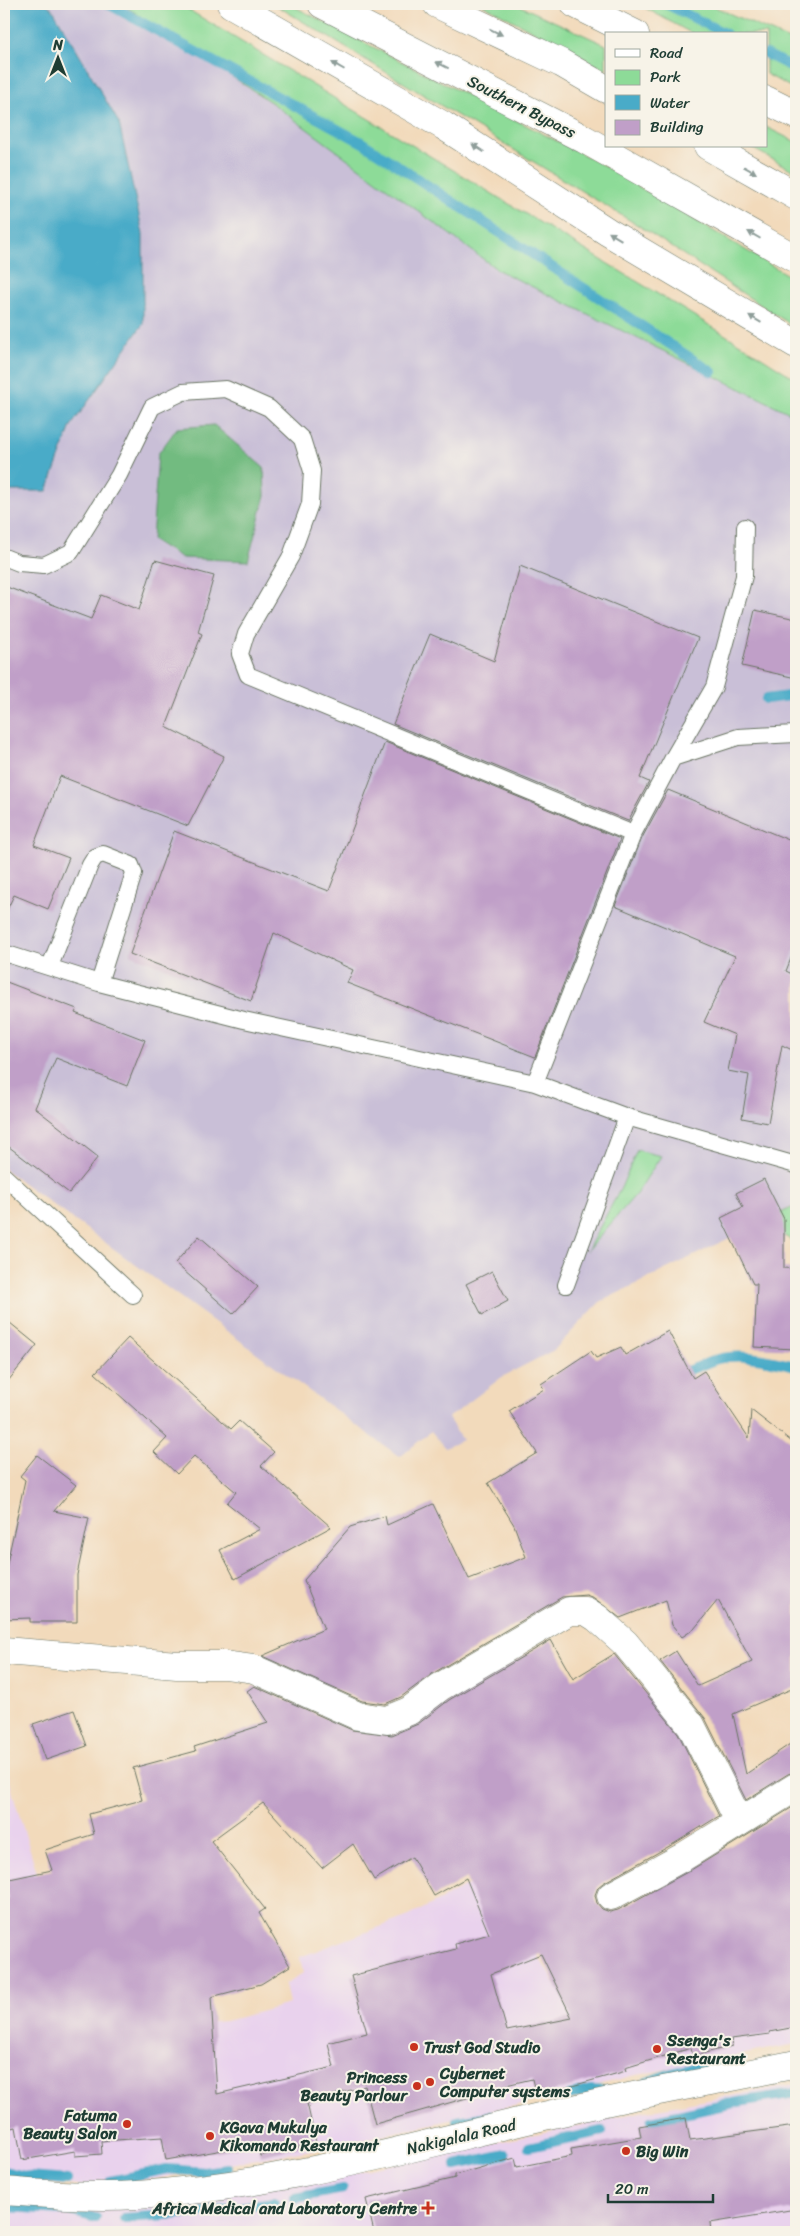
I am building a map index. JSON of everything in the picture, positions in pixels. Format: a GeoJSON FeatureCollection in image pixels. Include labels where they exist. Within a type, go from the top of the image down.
{"type":"FeatureCollection","features":[{"type":"Feature","properties":{"kind":"main road"},"geometry":{"type":"LineString","coordinates":[[231,4],[444,126],[608,232],[796,344]]}},
{"type":"Feature","properties":{"kind":"main road","name":"Southern Bypass"},"geometry":{"type":"LineString","coordinates":[[322,4],[584,138],[796,259]]}},
{"type":"Feature","properties":{"kind":"main road"},"geometry":{"type":"LineString","coordinates":[[436,4],[561,63],[605,88]]}},
{"type":"Feature","properties":{"kind":"main road"},"geometry":{"type":"LineString","coordinates":[[575,4],[631,32]]}},
{"type":"Feature","properties":{"kind":"main road"},"geometry":{"type":"LineString","coordinates":[[768,101],[796,115]]}},
{"type":"Feature","properties":{"kind":"main road"},"geometry":{"type":"LineString","coordinates":[[712,148],[796,196]]}},
{"type":"Feature","properties":{"kind":"main road"},"geometry":{"type":"LineString","coordinates":[[4,1651],[177,1665],[225,1665],[254,1669],[358,1716],[387,1720],[409,1711],[440,1686],[569,1611],[586,1611],[597,1618],[625,1643],[691,1725],[739,1821]]}},
{"type":"Feature","properties":{"kind":"main road"},"geometry":{"type":"LineString","coordinates":[[611,1896],[683,1857],[796,1787]]}},
{"type":"Feature","properties":{"kind":"main road","name":"Nakigalala Road"},"geometry":{"type":"LineString","coordinates":[[4,2191],[72,2196],[137,2195],[236,2183],[409,2149],[571,2109],[796,2064]]}},
{"type":"Feature","properties":{"kind":"lane"},"geometry":{"type":"LineString","coordinates":[[4,557],[18,563],[44,565],[71,552],[119,474],[152,407],[183,392],[226,390],[270,408],[302,439],[312,471],[310,504],[291,556],[246,634],[240,654],[248,675],[633,834]]}},
{"type":"Feature","properties":{"kind":"lane"},"geometry":{"type":"LineString","coordinates":[[536,1083],[633,834],[714,687],[744,576],[745,526]]}},
{"type":"Feature","properties":{"kind":"lane"},"geometry":{"type":"LineString","coordinates":[[674,758],[738,737],[796,734]]}},
{"type":"Feature","properties":{"kind":"lane"},"geometry":{"type":"LineString","coordinates":[[50,966],[90,865],[95,857],[103,854],[132,865],[134,873],[99,983]]}},
{"type":"Feature","properties":{"kind":"lane"},"geometry":{"type":"LineString","coordinates":[[4,953],[99,983],[253,1022],[536,1083],[628,1117],[796,1165]]}},
{"type":"Feature","properties":{"kind":"lane"},"geometry":{"type":"LineString","coordinates":[[566,1285],[628,1117]]}},
{"type":"Feature","properties":{"kind":"lane"},"geometry":{"type":"LineString","coordinates":[[4,1176],[133,1295]]}},
{"type":"Feature","properties":{"kind":"shaded area"},"geometry":{"type":"Polygon","coordinates":[[[4,4],[122,4],[272,103],[796,382],[796,1205],[600,1302],[554,1350],[502,1377],[448,1418],[462,1440],[445,1448],[431,1431],[400,1457],[4,1169],[4,4]]]}},
{"type":"Feature","properties":{"kind":"shaded area"},"geometry":{"type":"Polygon","coordinates":[[[4,1755],[13,1795],[46,1902],[10,2023],[4,2025],[4,1755]]]}},
{"type":"Feature","properties":{"kind":"shaded area"},"geometry":{"type":"Polygon","coordinates":[[[484,1877],[515,1918],[557,1987],[607,1966],[740,1946],[796,1934],[796,2044],[632,2076],[531,2102],[324,2148],[156,2179],[81,2186],[4,2181],[4,2057],[139,2028],[226,2021],[289,2004],[285,1984],[303,1973],[300,1957],[409,1916],[484,1877]]]}},
{"type":"Feature","properties":{"kind":"shaded area"},"geometry":{"type":"Polygon","coordinates":[[[796,2084],[796,2232],[4,2232],[4,2202],[356,2172],[636,2113],[796,2084]]]}},
{"type":"Feature","properties":{"kind":"green space"},"geometry":{"type":"Polygon","coordinates":[[[122,4],[179,4],[747,348],[796,379],[796,416],[498,270],[272,103],[122,4]]]}},
{"type":"Feature","properties":{"kind":"green space"},"geometry":{"type":"Polygon","coordinates":[[[274,4],[289,4],[592,159],[796,280],[796,328],[644,229],[274,4]]]}},
{"type":"Feature","properties":{"kind":"green space"},"geometry":{"type":"Polygon","coordinates":[[[482,4],[516,4],[605,45],[605,69],[482,4]]]}},
{"type":"Feature","properties":{"kind":"green space"},"geometry":{"type":"Polygon","coordinates":[[[638,4],[708,4],[796,43],[796,90],[768,75],[768,32],[689,32],[638,4]]]}},
{"type":"Feature","properties":{"kind":"green space"},"geometry":{"type":"Polygon","coordinates":[[[768,128],[796,142],[796,172],[752,148],[768,148],[768,128]]]}},
{"type":"Feature","properties":{"kind":"green space"},"geometry":{"type":"Polygon","coordinates":[[[214,425],[264,468],[265,496],[248,561],[182,558],[152,540],[158,454],[177,428],[214,425]]]}},
{"type":"Feature","properties":{"kind":"green space"},"geometry":{"type":"Polygon","coordinates":[[[637,1150],[661,1156],[637,1193],[587,1251],[621,1188],[637,1150]]]}},
{"type":"Feature","properties":{"kind":"green space"},"geometry":{"type":"Polygon","coordinates":[[[796,1206],[796,1243],[761,1222],[796,1206]]]}},
{"type":"Feature","properties":{"kind":"water"},"geometry":{"type":"Polygon","coordinates":[[[4,4],[46,4],[52,8],[119,123],[143,234],[143,324],[71,426],[47,491],[4,491],[4,4]]]}},
{"type":"Feature","properties":{"kind":"building"},"geometry":{"type":"Polygon","coordinates":[[[155,560],[214,576],[198,632],[202,634],[166,727],[224,756],[188,826],[60,776],[34,845],[69,858],[48,909],[14,895],[4,916],[4,586],[91,619],[101,595],[139,610],[155,560]]]}},
{"type":"Feature","properties":{"kind":"building"},"geometry":{"type":"Polygon","coordinates":[[[520,566],[698,638],[640,778],[649,782],[628,821],[393,724],[430,634],[494,661],[520,566]]]}},
{"type":"Feature","properties":{"kind":"building"},"geometry":{"type":"Polygon","coordinates":[[[755,610],[796,619],[796,678],[742,666],[755,610]]]}},
{"type":"Feature","properties":{"kind":"building"},"geometry":{"type":"Polygon","coordinates":[[[385,742],[620,839],[535,1057],[347,983],[353,970],[274,933],[251,1001],[130,954],[174,831],[329,891],[385,742]]]}},
{"type":"Feature","properties":{"kind":"building"},"geometry":{"type":"Polygon","coordinates":[[[668,790],[796,843],[796,946],[786,971],[796,976],[796,1052],[782,1045],[768,1123],[742,1118],[749,1075],[728,1071],[735,1035],[704,1022],[735,956],[615,906],[642,838],[668,790]]]}},
{"type":"Feature","properties":{"kind":"building"},"geometry":{"type":"Polygon","coordinates":[[[4,981],[77,1009],[75,1013],[145,1040],[127,1086],[56,1058],[35,1108],[98,1157],[69,1193],[4,1143],[4,981]]]}},
{"type":"Feature","properties":{"kind":"building"},"geometry":{"type":"Polygon","coordinates":[[[764,1179],[784,1219],[784,1268],[796,1269],[795,1349],[754,1347],[757,1284],[753,1284],[721,1218],[743,1207],[736,1193],[764,1179]]]}},
{"type":"Feature","properties":{"kind":"building"},"geometry":{"type":"Polygon","coordinates":[[[199,1236],[258,1287],[233,1314],[175,1263],[199,1236]]]}},
{"type":"Feature","properties":{"kind":"building"},"geometry":{"type":"Polygon","coordinates":[[[492,1271],[508,1301],[482,1315],[466,1284],[492,1271]]]}},
{"type":"Feature","properties":{"kind":"building"},"geometry":{"type":"Polygon","coordinates":[[[4,1318],[37,1345],[4,1386],[4,1318]]]}},
{"type":"Feature","properties":{"kind":"building"},"geometry":{"type":"Polygon","coordinates":[[[668,1331],[693,1378],[704,1371],[749,1438],[751,1410],[796,1445],[796,1687],[733,1714],[746,1774],[796,1740],[796,1771],[746,1800],[705,1718],[660,1661],[676,1651],[698,1686],[752,1662],[718,1600],[694,1629],[682,1637],[672,1625],[666,1600],[620,1618],[594,1598],[586,1595],[562,1597],[432,1674],[401,1697],[385,1704],[362,1701],[262,1656],[324,1629],[304,1580],[350,1527],[385,1516],[387,1525],[433,1504],[469,1579],[526,1557],[514,1525],[488,1483],[537,1453],[509,1411],[544,1389],[541,1384],[591,1351],[596,1358],[621,1347],[625,1355],[668,1331]]]}},
{"type":"Feature","properties":{"kind":"building"},"geometry":{"type":"Polygon","coordinates":[[[128,1338],[231,1429],[239,1421],[274,1452],[261,1466],[331,1527],[235,1579],[220,1550],[260,1529],[227,1503],[236,1492],[194,1456],[177,1474],[154,1452],[167,1438],[95,1373],[128,1338]]]}},
{"type":"Feature","properties":{"kind":"building"},"geometry":{"type":"Polygon","coordinates":[[[37,1455],[76,1485],[54,1511],[89,1518],[77,1575],[77,1622],[30,1622],[30,1618],[4,1619],[4,1577],[25,1480],[20,1476],[37,1455]]]}},
{"type":"Feature","properties":{"kind":"building"},"geometry":{"type":"Polygon","coordinates":[[[551,1640],[573,1679],[614,1654],[678,1733],[719,1816],[598,1887],[595,1895],[597,1903],[602,1909],[610,1912],[618,1910],[691,1870],[796,1805],[796,2027],[769,2032],[770,2034],[731,2039],[732,2046],[693,2056],[691,2048],[625,2068],[626,2071],[536,2096],[532,2079],[476,2092],[477,2095],[375,2124],[365,2086],[307,2103],[316,2143],[260,2156],[257,2144],[166,2160],[162,2137],[101,2141],[102,2154],[75,2156],[75,2151],[22,2160],[16,2127],[4,2130],[4,1900],[9,1899],[5,1880],[52,1870],[45,1850],[94,1834],[89,1814],[142,1800],[133,1768],[196,1751],[194,1747],[268,1723],[247,1691],[254,1686],[352,1730],[392,1735],[418,1724],[449,1700],[551,1640]],[[263,1803],[211,1841],[265,1909],[259,1913],[290,1966],[261,1984],[211,1997],[217,2094],[334,2067],[328,2043],[367,2033],[351,1976],[456,1949],[455,1944],[489,1934],[466,1878],[434,1896],[412,1857],[374,1880],[353,1844],[322,1868],[263,1803]],[[541,1954],[491,1974],[507,2031],[572,2018],[541,1954]]]}},
{"type":"Feature","properties":{"kind":"building"},"geometry":{"type":"Polygon","coordinates":[[[74,1710],[87,1746],[46,1760],[33,1724],[74,1710]]]}},
{"type":"Feature","properties":{"kind":"building"},"geometry":{"type":"Polygon","coordinates":[[[686,2118],[690,2140],[796,2126],[796,2209],[710,2223],[711,2232],[374,2232],[366,2199],[455,2178],[455,2175],[515,2158],[517,2167],[572,2156],[571,2149],[641,2137],[639,2126],[686,2118]]]}},
{"type":"Feature","properties":{"kind":"waterway"},"geometry":{"type":"LineString","coordinates":[[108,4],[363,143],[712,372]]}},
{"type":"Feature","properties":{"kind":"waterway"},"geometry":{"type":"LineString","coordinates":[[666,4],[722,32]]}},
{"type":"Feature","properties":{"kind":"waterway"},"geometry":{"type":"LineString","coordinates":[[768,55],[796,69]]}},
{"type":"Feature","properties":{"kind":"waterway"},"geometry":{"type":"LineString","coordinates":[[766,699],[796,695]]}},
{"type":"Feature","properties":{"kind":"waterway"},"geometry":{"type":"LineString","coordinates":[[689,1370],[718,1359],[737,1356],[796,1366]]}},
{"type":"Feature","properties":{"kind":"waterway"},"geometry":{"type":"LineString","coordinates":[[647,2082],[692,2068],[740,2064]]}},
{"type":"Feature","properties":{"kind":"waterway"},"geometry":{"type":"LineString","coordinates":[[570,2095],[591,2090],[606,2091]]}},
{"type":"Feature","properties":{"kind":"waterway"},"geometry":{"type":"LineString","coordinates":[[651,2121],[738,2102],[796,2093]]}},
{"type":"Feature","properties":{"kind":"waterway"},"geometry":{"type":"LineString","coordinates":[[457,2121],[490,2116]]}},
{"type":"Feature","properties":{"kind":"waterway"},"geometry":{"type":"LineString","coordinates":[[529,2147],[602,2131]]}},
{"type":"Feature","properties":{"kind":"waterway"},"geometry":{"type":"LineString","coordinates":[[456,2165],[506,2154]]}},
{"type":"Feature","properties":{"kind":"waterway"},"geometry":{"type":"LineString","coordinates":[[111,2181],[167,2169],[204,2172],[227,2169]]}},
{"type":"Feature","properties":{"kind":"waterway"},"geometry":{"type":"LineString","coordinates":[[4,2171],[29,2177],[67,2180]]}},
{"type":"Feature","properties":{"kind":"waterway"},"geometry":{"type":"LineString","coordinates":[[295,2198],[343,2189]]}},
{"type":"Feature","properties":{"kind":"waterway"},"geometry":{"type":"LineString","coordinates":[[124,2218],[196,2213],[274,2202]]}},
{"type":"Feature","properties":{"kind":"waterway"},"geometry":{"type":"LineString","coordinates":[[4,2207],[66,2210],[96,2218]]}},
{"type":"Feature","properties":{"kind":"place","name":"Trust God Studio"},"geometry":{"type":"Point","coordinates":[414,2047]}},
{"type":"Feature","properties":{"kind":"place","name":"Ssenga's Restaurant"},"geometry":{"type":"Point","coordinates":[657,2049]}},
{"type":"Feature","properties":{"kind":"place","name":"Cybernet Computer systems"},"geometry":{"type":"Point","coordinates":[430,2082]}},
{"type":"Feature","properties":{"kind":"place","name":"Princess Beauty Parlour"},"geometry":{"type":"Point","coordinates":[417,2086]}},
{"type":"Feature","properties":{"kind":"place","name":"Fatuma Beauty Salon"},"geometry":{"type":"Point","coordinates":[127,2124]}},
{"type":"Feature","properties":{"kind":"place","name":"KGava Mukulya Kikomando Restaurant"},"geometry":{"type":"Point","coordinates":[210,2136]}},
{"type":"Feature","properties":{"kind":"place","name":"Big Win"},"geometry":{"type":"Point","coordinates":[626,2151]}},
{"type":"Feature","properties":{"kind":"place","name":"Africa Medical and Laboratory Centre"},"geometry":{"type":"Point","coordinates":[428,2208]}}]}
